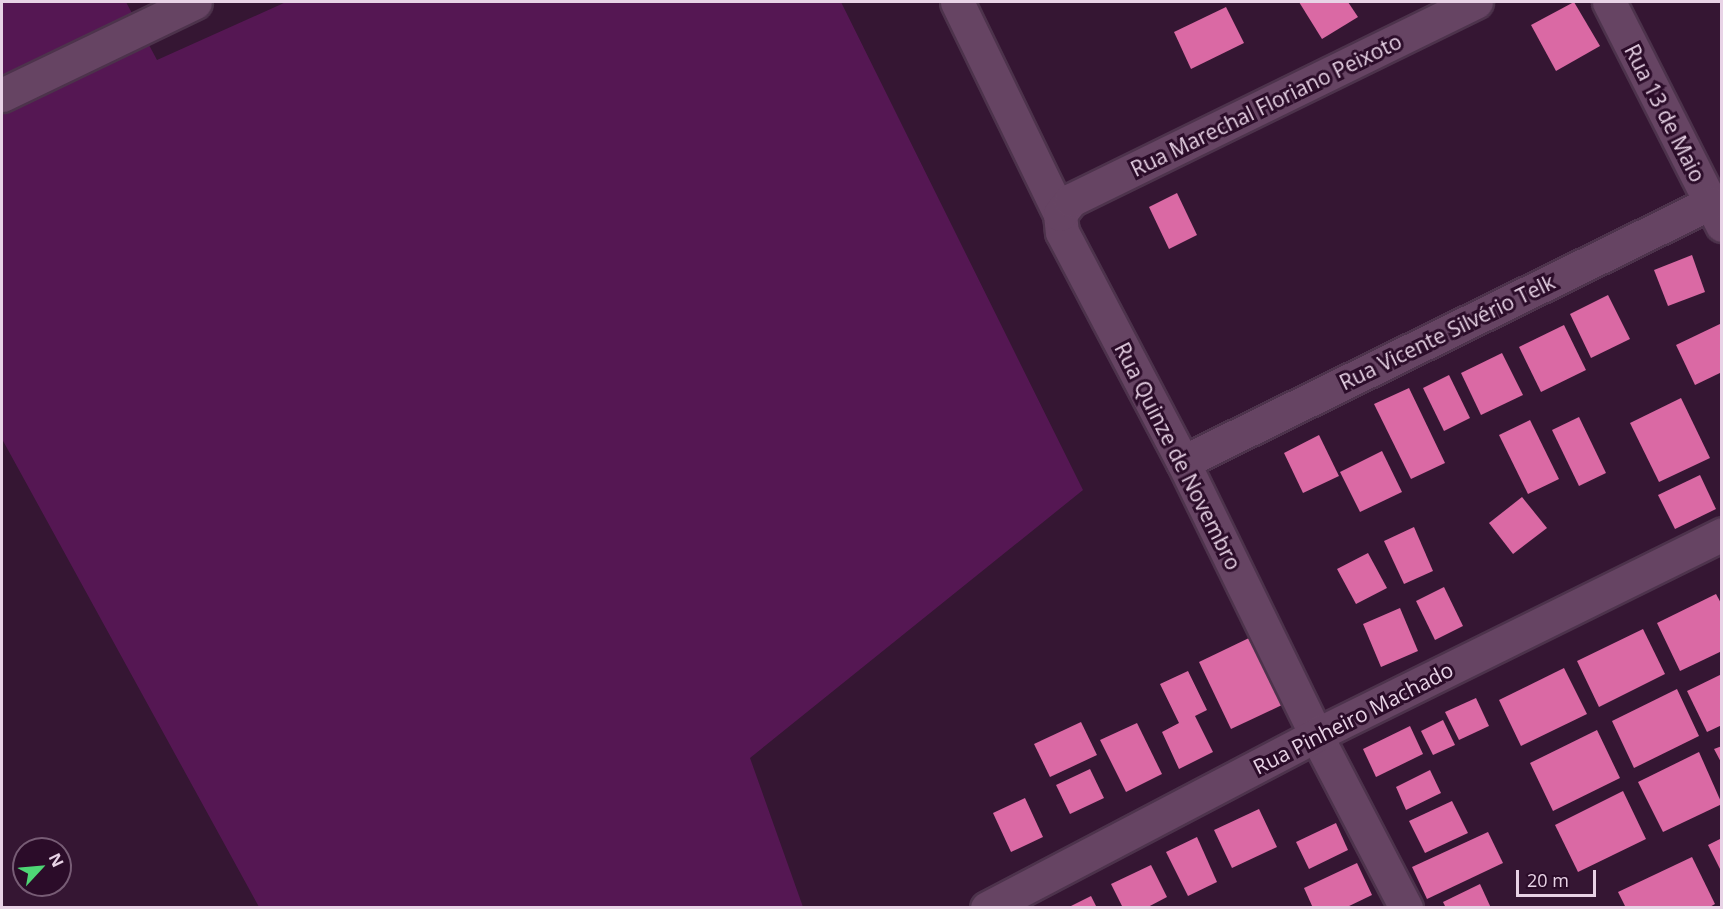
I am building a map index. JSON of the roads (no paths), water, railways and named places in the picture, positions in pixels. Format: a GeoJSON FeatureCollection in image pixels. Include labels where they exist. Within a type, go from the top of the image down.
{"type":"FeatureCollection","features":[{"type":"Feature","properties":{"kind":"street"},"geometry":{"type":"LineString","coordinates":[[2,95],[195,2]]}},
{"type":"Feature","properties":{"kind":"street","name":"Rua Quinze de Novembro"},"geometry":{"type":"LineString","coordinates":[[957,2],[1060,214],[1062,232],[1183,462],[1316,735],[1406,908]]}},
{"type":"Feature","properties":{"kind":"street","name":"Rua Marechal Floriano Peixoto"},"geometry":{"type":"LineString","coordinates":[[1060,214],[1071,200],[1476,2]]}},
{"type":"Feature","properties":{"kind":"street","name":"Rua 13 de Maio"},"geometry":{"type":"LineString","coordinates":[[1609,2],[1716,214]]}},
{"type":"Feature","properties":{"kind":"street","name":"Rua Vicente Silvério Telk"},"geometry":{"type":"LineString","coordinates":[[1183,462],[1716,214]]}},
{"type":"Feature","properties":{"kind":"street","name":"Rua Pinheiro Machado"},"geometry":{"type":"LineString","coordinates":[[987,908],[1316,735],[1722,534]]}}]}
